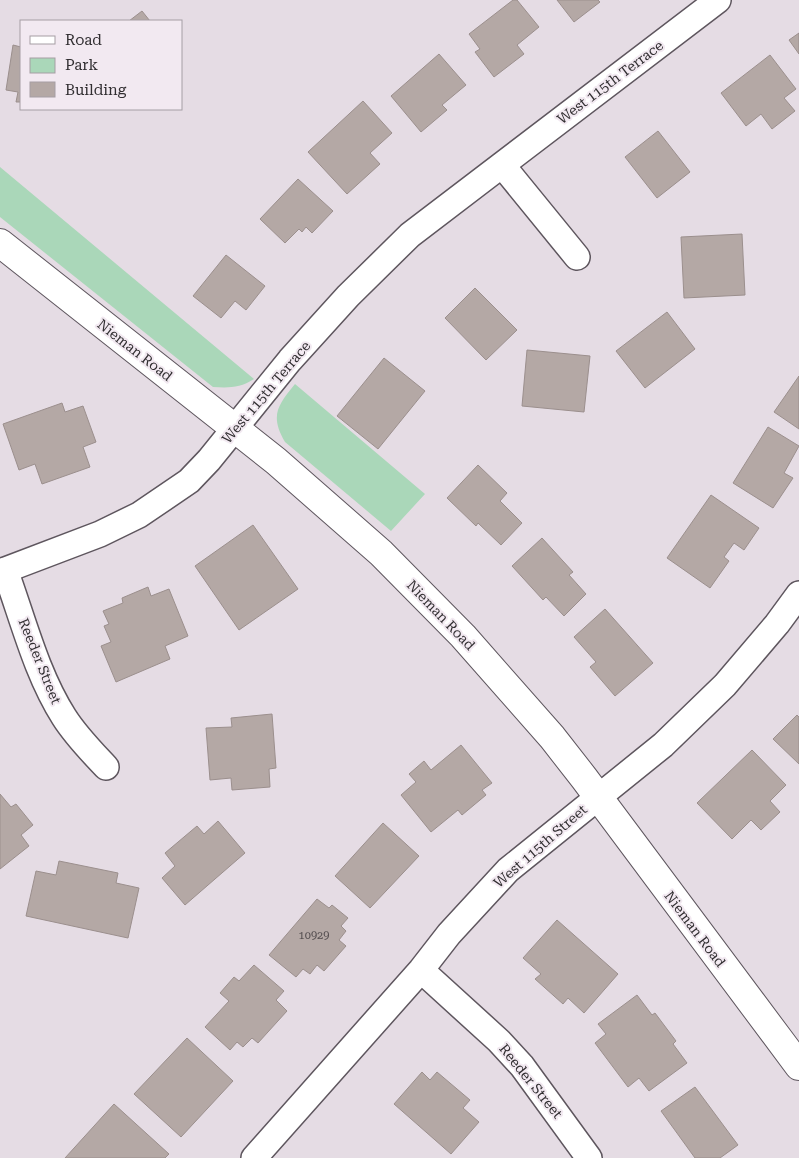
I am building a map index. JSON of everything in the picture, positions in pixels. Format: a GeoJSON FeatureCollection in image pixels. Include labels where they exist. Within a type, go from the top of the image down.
{"type":"FeatureCollection","features":[{"type":"Feature","properties":{"kind":"street","name":"West 115th Terrace"},"geometry":{"type":"LineString","coordinates":[[2,571],[100,534],[139,516],[189,481],[235,429],[290,360],[348,296],[410,235],[718,0]]}},
{"type":"Feature","properties":{"kind":"street"},"geometry":{"type":"LineString","coordinates":[[502,165],[577,257]]}},
{"type":"Feature","properties":{"kind":"street","name":"Nieman Road"},"geometry":{"type":"LineString","coordinates":[[0,243],[327,504],[463,636],[552,737],[799,1066]]}},
{"type":"Feature","properties":{"kind":"street","name":"Reeder Street"},"geometry":{"type":"LineString","coordinates":[[2,571],[49,690],[64,718],[83,744],[106,767]]}},
{"type":"Feature","properties":{"kind":"street","name":"West 115th Street"},"geometry":{"type":"LineString","coordinates":[[254,1158],[421,970],[449,934],[508,870],[663,745],[725,685],[777,624],[799,594]]}},
{"type":"Feature","properties":{"kind":"street","name":"Reeder Street"},"geometry":{"type":"LineString","coordinates":[[421,970],[499,1041],[522,1066],[589,1158]]}},
{"type":"Feature","properties":{"kind":"green space"},"geometry":{"type":"Polygon","coordinates":[[[0,167],[254,379],[234,387],[213,387],[0,217],[0,167]]]}},
{"type":"Feature","properties":{"kind":"green space"},"geometry":{"type":"Polygon","coordinates":[[[295,384],[425,494],[391,531],[285,442],[278,425],[278,412],[280,405],[295,384]]]}},
{"type":"Feature","properties":{"kind":"building"},"geometry":{"type":"Polygon","coordinates":[[[513,0],[517,0],[539,27],[517,45],[524,54],[494,77],[475,52],[480,49],[469,34],[513,0]]]}},
{"type":"Feature","properties":{"kind":"building"},"geometry":{"type":"Polygon","coordinates":[[[557,0],[598,0],[600,2],[574,22],[557,0]]]}},
{"type":"Feature","properties":{"kind":"building"},"geometry":{"type":"Polygon","coordinates":[[[142,11],[149,20],[130,20],[142,11]]]}},
{"type":"Feature","properties":{"kind":"building"},"geometry":{"type":"Polygon","coordinates":[[[799,33],[799,54],[789,40],[799,33]]]}},
{"type":"Feature","properties":{"kind":"building"},"geometry":{"type":"Polygon","coordinates":[[[13,45],[20,47],[20,102],[16,102],[18,92],[6,90],[13,45]]]}},
{"type":"Feature","properties":{"kind":"building"},"geometry":{"type":"Polygon","coordinates":[[[439,54],[466,85],[442,105],[447,110],[421,132],[391,96],[439,54]]]}},
{"type":"Feature","properties":{"kind":"building"},"geometry":{"type":"Polygon","coordinates":[[[770,55],[796,89],[784,98],[795,111],[772,129],[761,114],[746,126],[721,93],[770,55]]]}},
{"type":"Feature","properties":{"kind":"building"},"geometry":{"type":"Polygon","coordinates":[[[363,101],[392,133],[370,153],[380,164],[347,194],[308,152],[363,101]]]}},
{"type":"Feature","properties":{"kind":"building"},"geometry":{"type":"Polygon","coordinates":[[[658,131],[690,172],[657,198],[625,157],[658,131]]]}},
{"type":"Feature","properties":{"kind":"building"},"geometry":{"type":"Polygon","coordinates":[[[298,179],[333,211],[312,233],[306,227],[302,232],[299,229],[285,243],[260,219],[298,179]]]}},
{"type":"Feature","properties":{"kind":"building"},"geometry":{"type":"Polygon","coordinates":[[[742,234],[745,295],[684,298],[681,237],[742,234]]]}},
{"type":"Feature","properties":{"kind":"building"},"geometry":{"type":"Polygon","coordinates":[[[226,255],[265,286],[246,310],[235,301],[221,318],[193,296],[226,255]]]}},
{"type":"Feature","properties":{"kind":"building"},"geometry":{"type":"Polygon","coordinates":[[[475,288],[517,330],[486,360],[445,318],[475,288]]]}},
{"type":"Feature","properties":{"kind":"building"},"geometry":{"type":"Polygon","coordinates":[[[667,312],[695,349],[645,388],[616,351],[667,312]]]}},
{"type":"Feature","properties":{"kind":"building"},"geometry":{"type":"Polygon","coordinates":[[[527,350],[590,356],[584,412],[522,406],[527,350]]]}},
{"type":"Feature","properties":{"kind":"building"},"geometry":{"type":"Polygon","coordinates":[[[384,358],[425,391],[378,449],[337,416],[384,358]]]}},
{"type":"Feature","properties":{"kind":"building"},"geometry":{"type":"Polygon","coordinates":[[[799,376],[799,429],[774,412],[799,376]]]}},
{"type":"Feature","properties":{"kind":"building"},"geometry":{"type":"Polygon","coordinates":[[[62,403],[65,412],[83,406],[96,442],[83,447],[90,467],[42,484],[35,464],[19,470],[3,424],[62,403]]]}},
{"type":"Feature","properties":{"kind":"building"},"geometry":{"type":"Polygon","coordinates":[[[768,427],[799,446],[784,473],[793,478],[773,508],[733,483],[768,427]]]}},
{"type":"Feature","properties":{"kind":"building"},"geometry":{"type":"Polygon","coordinates":[[[478,465],[507,493],[500,501],[522,523],[501,545],[478,523],[476,526],[447,498],[478,465]]]}},
{"type":"Feature","properties":{"kind":"building"},"geometry":{"type":"Polygon","coordinates":[[[711,495],[759,528],[744,550],[734,543],[724,557],[729,561],[710,588],[667,558],[711,495]]]}},
{"type":"Feature","properties":{"kind":"building"},"geometry":{"type":"Polygon","coordinates":[[[253,525],[298,589],[239,630],[195,566],[253,525]]]}},
{"type":"Feature","properties":{"kind":"building"},"geometry":{"type":"Polygon","coordinates":[[[542,538],[573,572],[569,575],[586,594],[564,616],[546,597],[543,600],[512,566],[542,538]]]}},
{"type":"Feature","properties":{"kind":"building"},"geometry":{"type":"Polygon","coordinates":[[[148,587],[151,596],[169,589],[188,636],[165,646],[170,659],[116,682],[101,646],[111,642],[104,626],[109,624],[103,611],[123,603],[122,598],[148,587]]]}},
{"type":"Feature","properties":{"kind":"building"},"geometry":{"type":"Polygon","coordinates":[[[605,609],[653,663],[615,696],[590,667],[596,662],[574,637],[605,609]]]}},
{"type":"Feature","properties":{"kind":"building"},"geometry":{"type":"Polygon","coordinates":[[[272,714],[276,768],[269,769],[270,787],[232,790],[231,778],[210,780],[206,728],[232,727],[231,718],[272,714]]]}},
{"type":"Feature","properties":{"kind":"building"},"geometry":{"type":"Polygon","coordinates":[[[797,715],[799,717],[799,764],[773,739],[797,715]]]}},
{"type":"Feature","properties":{"kind":"building"},"geometry":{"type":"Polygon","coordinates":[[[461,745],[492,783],[482,790],[486,795],[462,815],[458,810],[431,832],[401,795],[416,782],[409,774],[424,761],[431,770],[461,745]]]}},
{"type":"Feature","properties":{"kind":"building"},"geometry":{"type":"Polygon","coordinates":[[[752,750],[786,785],[770,801],[780,812],[761,830],[751,820],[732,839],[697,803],[752,750]]]}},
{"type":"Feature","properties":{"kind":"building"},"geometry":{"type":"Polygon","coordinates":[[[0,794],[11,807],[16,804],[33,825],[21,835],[29,846],[0,869],[0,794]]]}},
{"type":"Feature","properties":{"kind":"building"},"geometry":{"type":"Polygon","coordinates":[[[218,821],[245,853],[185,905],[162,878],[175,866],[165,853],[197,826],[204,834],[218,821]]]}},
{"type":"Feature","properties":{"kind":"building"},"geometry":{"type":"Polygon","coordinates":[[[383,823],[419,856],[370,908],[335,876],[383,823]]]}},
{"type":"Feature","properties":{"kind":"building"},"geometry":{"type":"Polygon","coordinates":[[[59,861],[118,873],[116,883],[139,888],[128,938],[26,916],[36,871],[56,875],[59,861]]]}},
{"type":"Feature","properties":{"kind":"building"},"geometry":{"type":"Polygon","coordinates":[[[317,899],[329,908],[332,905],[348,918],[341,926],[346,931],[339,940],[346,946],[324,971],[317,965],[310,974],[303,969],[296,977],[269,955],[317,899]]]}},
{"type":"Feature","properties":{"kind":"building"},"geometry":{"type":"Polygon","coordinates":[[[557,920],[618,974],[584,1013],[568,998],[563,1004],[535,979],[541,974],[523,958],[557,920]]]}},
{"type":"Feature","properties":{"kind":"building"},"geometry":{"type":"Polygon","coordinates":[[[254,965],[284,991],[276,1000],[287,1011],[258,1043],[252,1038],[243,1047],[237,1042],[230,1050],[205,1027],[229,1001],[220,993],[234,977],[239,981],[254,965]]]}},
{"type":"Feature","properties":{"kind":"building"},"geometry":{"type":"Polygon","coordinates":[[[637,995],[652,1015],[655,1013],[676,1041],[673,1044],[687,1063],[649,1091],[639,1078],[628,1087],[595,1043],[606,1034],[598,1024],[637,995]]]}},
{"type":"Feature","properties":{"kind":"building"},"geometry":{"type":"Polygon","coordinates":[[[187,1038],[233,1081],[181,1137],[134,1094],[187,1038]]]}},
{"type":"Feature","properties":{"kind":"building"},"geometry":{"type":"Polygon","coordinates":[[[422,1072],[430,1080],[437,1072],[470,1100],[463,1108],[479,1122],[451,1154],[394,1104],[422,1072]]]}},
{"type":"Feature","properties":{"kind":"building"},"geometry":{"type":"Polygon","coordinates":[[[695,1087],[738,1145],[720,1158],[695,1158],[661,1111],[695,1087]]]}},
{"type":"Feature","properties":{"kind":"building"},"geometry":{"type":"Polygon","coordinates":[[[114,1104],[169,1154],[165,1158],[65,1158],[114,1104]]]}}]}
